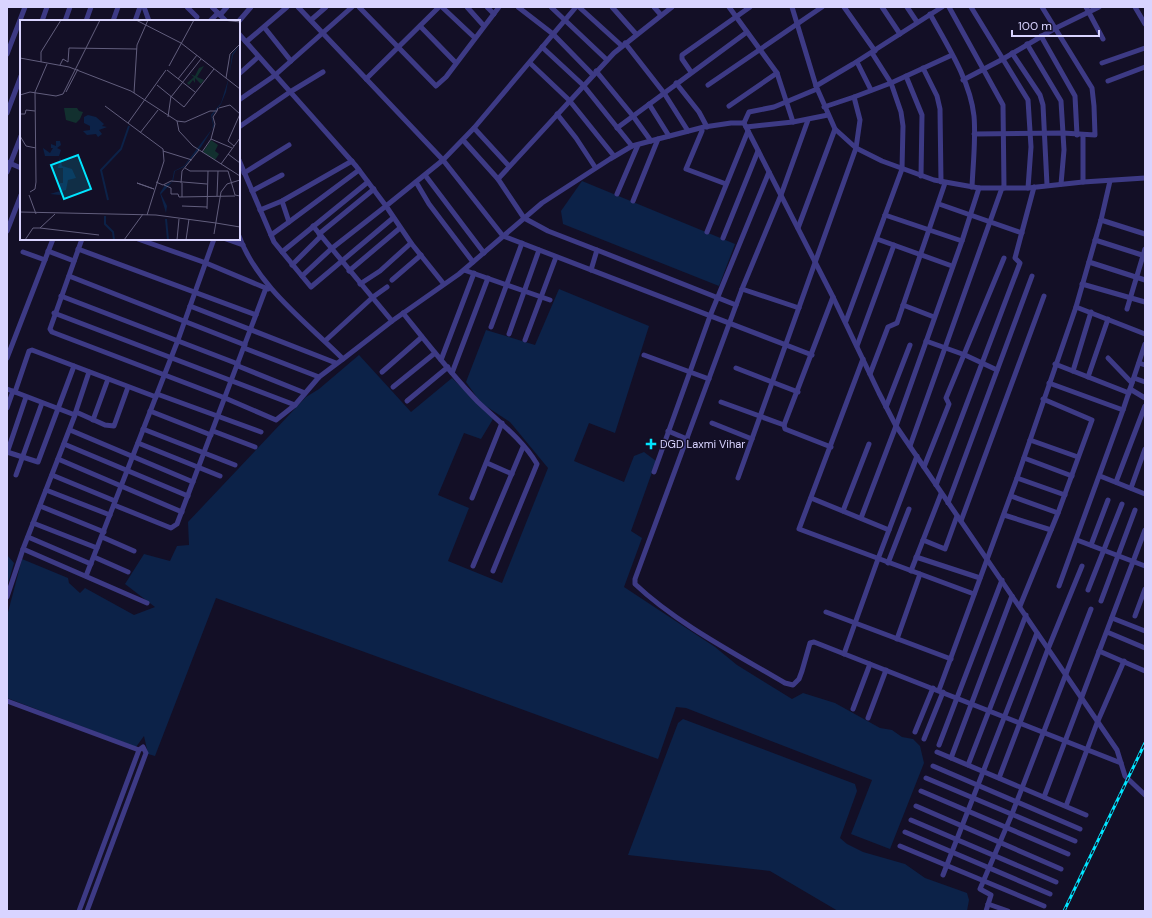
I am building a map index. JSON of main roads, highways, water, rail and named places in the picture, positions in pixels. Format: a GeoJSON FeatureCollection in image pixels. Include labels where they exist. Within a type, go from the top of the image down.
{"type":"FeatureCollection","features":[{"type":"Feature","properties":{"kind":"water"},"geometry":{"type":"Polygon","coordinates":[[[582,181],[735,244],[719,286],[563,224],[561,211],[582,181]]]}},
{"type":"Feature","properties":{"kind":"water"},"geometry":{"type":"Polygon","coordinates":[[[559,289],[649,326],[615,433],[589,423],[574,461],[624,482],[634,456],[644,452],[656,461],[631,531],[642,538],[624,587],[715,647],[737,665],[792,699],[803,693],[835,703],[880,728],[892,730],[902,737],[913,739],[920,746],[924,763],[890,849],[851,834],[872,780],[686,708],[676,707],[658,759],[216,598],[155,756],[148,754],[144,736],[136,747],[7,698],[7,616],[22,559],[68,578],[69,583],[80,593],[85,588],[134,615],[155,607],[125,584],[144,554],[170,561],[177,546],[189,545],[188,522],[306,397],[319,389],[359,355],[411,412],[452,378],[493,419],[481,439],[464,433],[438,495],[469,508],[448,561],[502,583],[548,468],[510,422],[481,403],[466,382],[486,330],[535,345],[559,289]]]}},
{"type":"Feature","properties":{"kind":"water"},"geometry":{"type":"Polygon","coordinates":[[[7,555],[14,563],[7,587],[7,555]]]}},
{"type":"Feature","properties":{"kind":"water"},"geometry":{"type":"Polygon","coordinates":[[[683,719],[855,784],[857,791],[840,838],[847,844],[863,852],[905,864],[925,878],[967,893],[969,900],[967,911],[838,911],[770,871],[628,855],[678,723],[683,719]]]}},
{"type":"Feature","properties":{"kind":"railway"},"geometry":{"type":"LineString","coordinates":[[1064,911],[1145,743]]}},
{"type":"Feature","properties":{"kind":"place","name":"DGD Laxmi Vihar"},"geometry":{"type":"Point","coordinates":[651,444]}}]}
